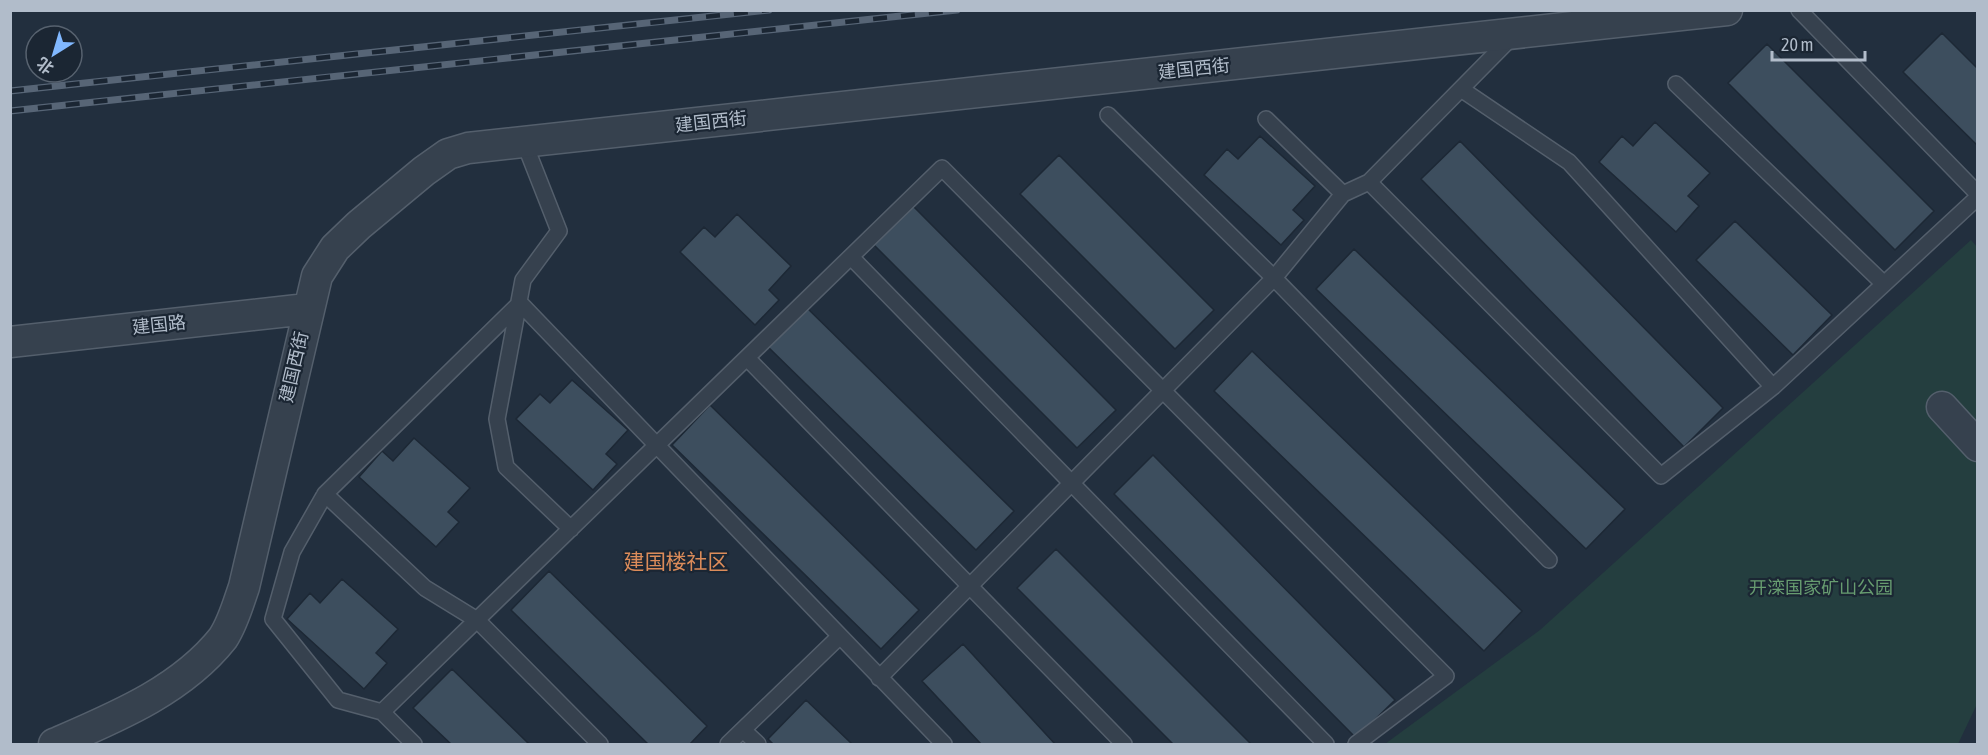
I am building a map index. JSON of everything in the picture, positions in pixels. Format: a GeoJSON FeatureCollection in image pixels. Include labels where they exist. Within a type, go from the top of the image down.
{"type":"FeatureCollection","features":[{"type":"Feature","properties":{"kind":"street","name":"建国西街"},"geometry":{"type":"LineString","coordinates":[[54,744],[133,709],[196,666],[224,636],[244,587],[307,309],[317,276],[335,248],[424,171],[448,154],[468,148],[1727,10]]}},
{"type":"Feature","properties":{"kind":"street","name":"建国路"},"geometry":{"type":"LineString","coordinates":[[10,342],[307,309]]}},
{"type":"Feature","properties":{"kind":"street"},"geometry":{"type":"LineString","coordinates":[[1942,407],[1977,446]]}},
{"type":"Feature","properties":{"kind":"lane"},"geometry":{"type":"LineString","coordinates":[[1370,182],[1661,476],[1773,387],[1977,196],[1799,10]]}},
{"type":"Feature","properties":{"kind":"lane"},"geometry":{"type":"LineString","coordinates":[[879,678],[1274,278],[1343,194],[1370,182],[1515,33]]}},
{"type":"Feature","properties":{"kind":"lane"},"geometry":{"type":"LineString","coordinates":[[1676,84],[1884,284]]}},
{"type":"Feature","properties":{"kind":"lane"},"geometry":{"type":"LineString","coordinates":[[1461,89],[1569,162],[1773,387]]}},
{"type":"Feature","properties":{"kind":"lane"},"geometry":{"type":"LineString","coordinates":[[1108,115],[1274,278],[1549,560]]}},
{"type":"Feature","properties":{"kind":"lane"},"geometry":{"type":"LineString","coordinates":[[1266,119],[1343,194]]}},
{"type":"Feature","properties":{"kind":"lane"},"geometry":{"type":"LineString","coordinates":[[524,142],[559,231],[523,280],[497,419],[506,467],[571,529]]}},
{"type":"Feature","properties":{"kind":"lane"},"geometry":{"type":"LineString","coordinates":[[382,712],[942,168],[1446,676],[1356,744]]}},
{"type":"Feature","properties":{"kind":"lane"},"geometry":{"type":"LineString","coordinates":[[851,257],[1326,744]]}},
{"type":"Feature","properties":{"kind":"lane"},"geometry":{"type":"LineString","coordinates":[[519,303],[944,744]]}},
{"type":"Feature","properties":{"kind":"lane"},"geometry":{"type":"LineString","coordinates":[[414,744],[382,712],[338,700],[273,619],[292,552],[325,494],[519,303]]}},
{"type":"Feature","properties":{"kind":"lane"},"geometry":{"type":"LineString","coordinates":[[747,358],[1124,744]]}},
{"type":"Feature","properties":{"kind":"lane"},"geometry":{"type":"LineString","coordinates":[[325,494],[425,588],[477,620],[600,744]]}},
{"type":"Feature","properties":{"kind":"lane"},"geometry":{"type":"LineString","coordinates":[[728,744],[840,636]]}},
{"type":"Feature","properties":{"kind":"lane"},"geometry":{"type":"LineString","coordinates":[[744,730],[758,744]]}},
{"type":"Feature","properties":{"kind":"green space","name":"开滦国家矿山公园"},"geometry":{"type":"Polygon","coordinates":[[[1971,240],[1978,248],[1978,702],[1958,744],[1385,744],[1540,630],[1971,240]]]}},
{"type":"Feature","properties":{"kind":"building"},"geometry":{"type":"Polygon","coordinates":[[[1942,33],[1978,69],[1978,146],[1903,72],[1942,33]]]}},
{"type":"Feature","properties":{"kind":"building"},"geometry":{"type":"Polygon","coordinates":[[[1767,44],[1934,211],[1895,250],[1728,83],[1767,44]]]}},
{"type":"Feature","properties":{"kind":"building"},"geometry":{"type":"Polygon","coordinates":[[[1655,122],[1710,173],[1688,196],[1699,206],[1676,232],[1599,162],[1622,136],[1633,146],[1655,122]]]}},
{"type":"Feature","properties":{"kind":"building"},"geometry":{"type":"Polygon","coordinates":[[[1260,136],[1315,186],[1293,210],[1304,220],[1281,245],[1204,175],[1227,149],[1238,159],[1260,136]]]}},
{"type":"Feature","properties":{"kind":"building"},"geometry":{"type":"Polygon","coordinates":[[[1460,141],[1723,408],[1684,447],[1421,179],[1460,141]]]}},
{"type":"Feature","properties":{"kind":"building"},"geometry":{"type":"Polygon","coordinates":[[[1059,155],[1214,310],[1175,349],[1020,194],[1059,155]]]}},
{"type":"Feature","properties":{"kind":"building"},"geometry":{"type":"Polygon","coordinates":[[[909,202],[1116,410],[1077,448],[870,241],[909,202]]]}},
{"type":"Feature","properties":{"kind":"building"},"geometry":{"type":"Polygon","coordinates":[[[737,214],[791,266],[769,290],[779,300],[755,325],[680,252],[704,227],[715,237],[737,214]]]}},
{"type":"Feature","properties":{"kind":"building"},"geometry":{"type":"Polygon","coordinates":[[[1735,221],[1832,315],[1793,355],[1696,260],[1735,221]]]}},
{"type":"Feature","properties":{"kind":"building"},"geometry":{"type":"Polygon","coordinates":[[[1354,249],[1625,509],[1586,549],[1316,289],[1354,249]]]}},
{"type":"Feature","properties":{"kind":"building"},"geometry":{"type":"Polygon","coordinates":[[[805,306],[1014,511],[976,550],[766,345],[805,306]]]}},
{"type":"Feature","properties":{"kind":"building"},"geometry":{"type":"Polygon","coordinates":[[[1252,351],[1522,611],[1484,651],[1214,391],[1252,351]]]}},
{"type":"Feature","properties":{"kind":"building"},"geometry":{"type":"Polygon","coordinates":[[[572,380],[628,430],[606,454],[617,464],[593,490],[516,419],[540,394],[550,403],[572,380]]]}},
{"type":"Feature","properties":{"kind":"building"},"geometry":{"type":"Polygon","coordinates":[[[710,405],[919,610],[881,649],[672,445],[710,405]]]}},
{"type":"Feature","properties":{"kind":"building"},"geometry":{"type":"Polygon","coordinates":[[[414,438],[470,488],[448,512],[459,522],[436,547],[359,477],[382,451],[393,461],[414,438]]]}},
{"type":"Feature","properties":{"kind":"building"},"geometry":{"type":"Polygon","coordinates":[[[1153,455],[1395,700],[1356,738],[1114,494],[1153,455]]]}},
{"type":"Feature","properties":{"kind":"building"},"geometry":{"type":"Polygon","coordinates":[[[1056,549],[1251,744],[1173,744],[1017,588],[1056,549]]]}},
{"type":"Feature","properties":{"kind":"building"},"geometry":{"type":"Polygon","coordinates":[[[549,571],[707,726],[690,744],[648,744],[511,610],[549,571]]]}},
{"type":"Feature","properties":{"kind":"building"},"geometry":{"type":"Polygon","coordinates":[[[342,579],[398,629],[376,653],[387,663],[364,689],[287,619],[310,593],[320,603],[342,579]]]}},
{"type":"Feature","properties":{"kind":"building"},"geometry":{"type":"Polygon","coordinates":[[[963,644],[1055,744],[981,744],[922,681],[963,644]]]}},
{"type":"Feature","properties":{"kind":"building"},"geometry":{"type":"Polygon","coordinates":[[[452,669],[529,744],[451,744],[413,708],[452,669]]]}},
{"type":"Feature","properties":{"kind":"building"},"geometry":{"type":"Polygon","coordinates":[[[806,700],[852,744],[773,744],[768,739],[806,700]]]}},
{"type":"Feature","properties":{"kind":"railway"},"geometry":{"type":"LineString","coordinates":[[10,91],[769,10]]}},
{"type":"Feature","properties":{"kind":"railway"},"geometry":{"type":"LineString","coordinates":[[10,111],[957,10]]}},
{"type":"Feature","properties":{"kind":"district","name":"建国楼社区"},"geometry":{"type":"Point","coordinates":[676,562]}}]}
